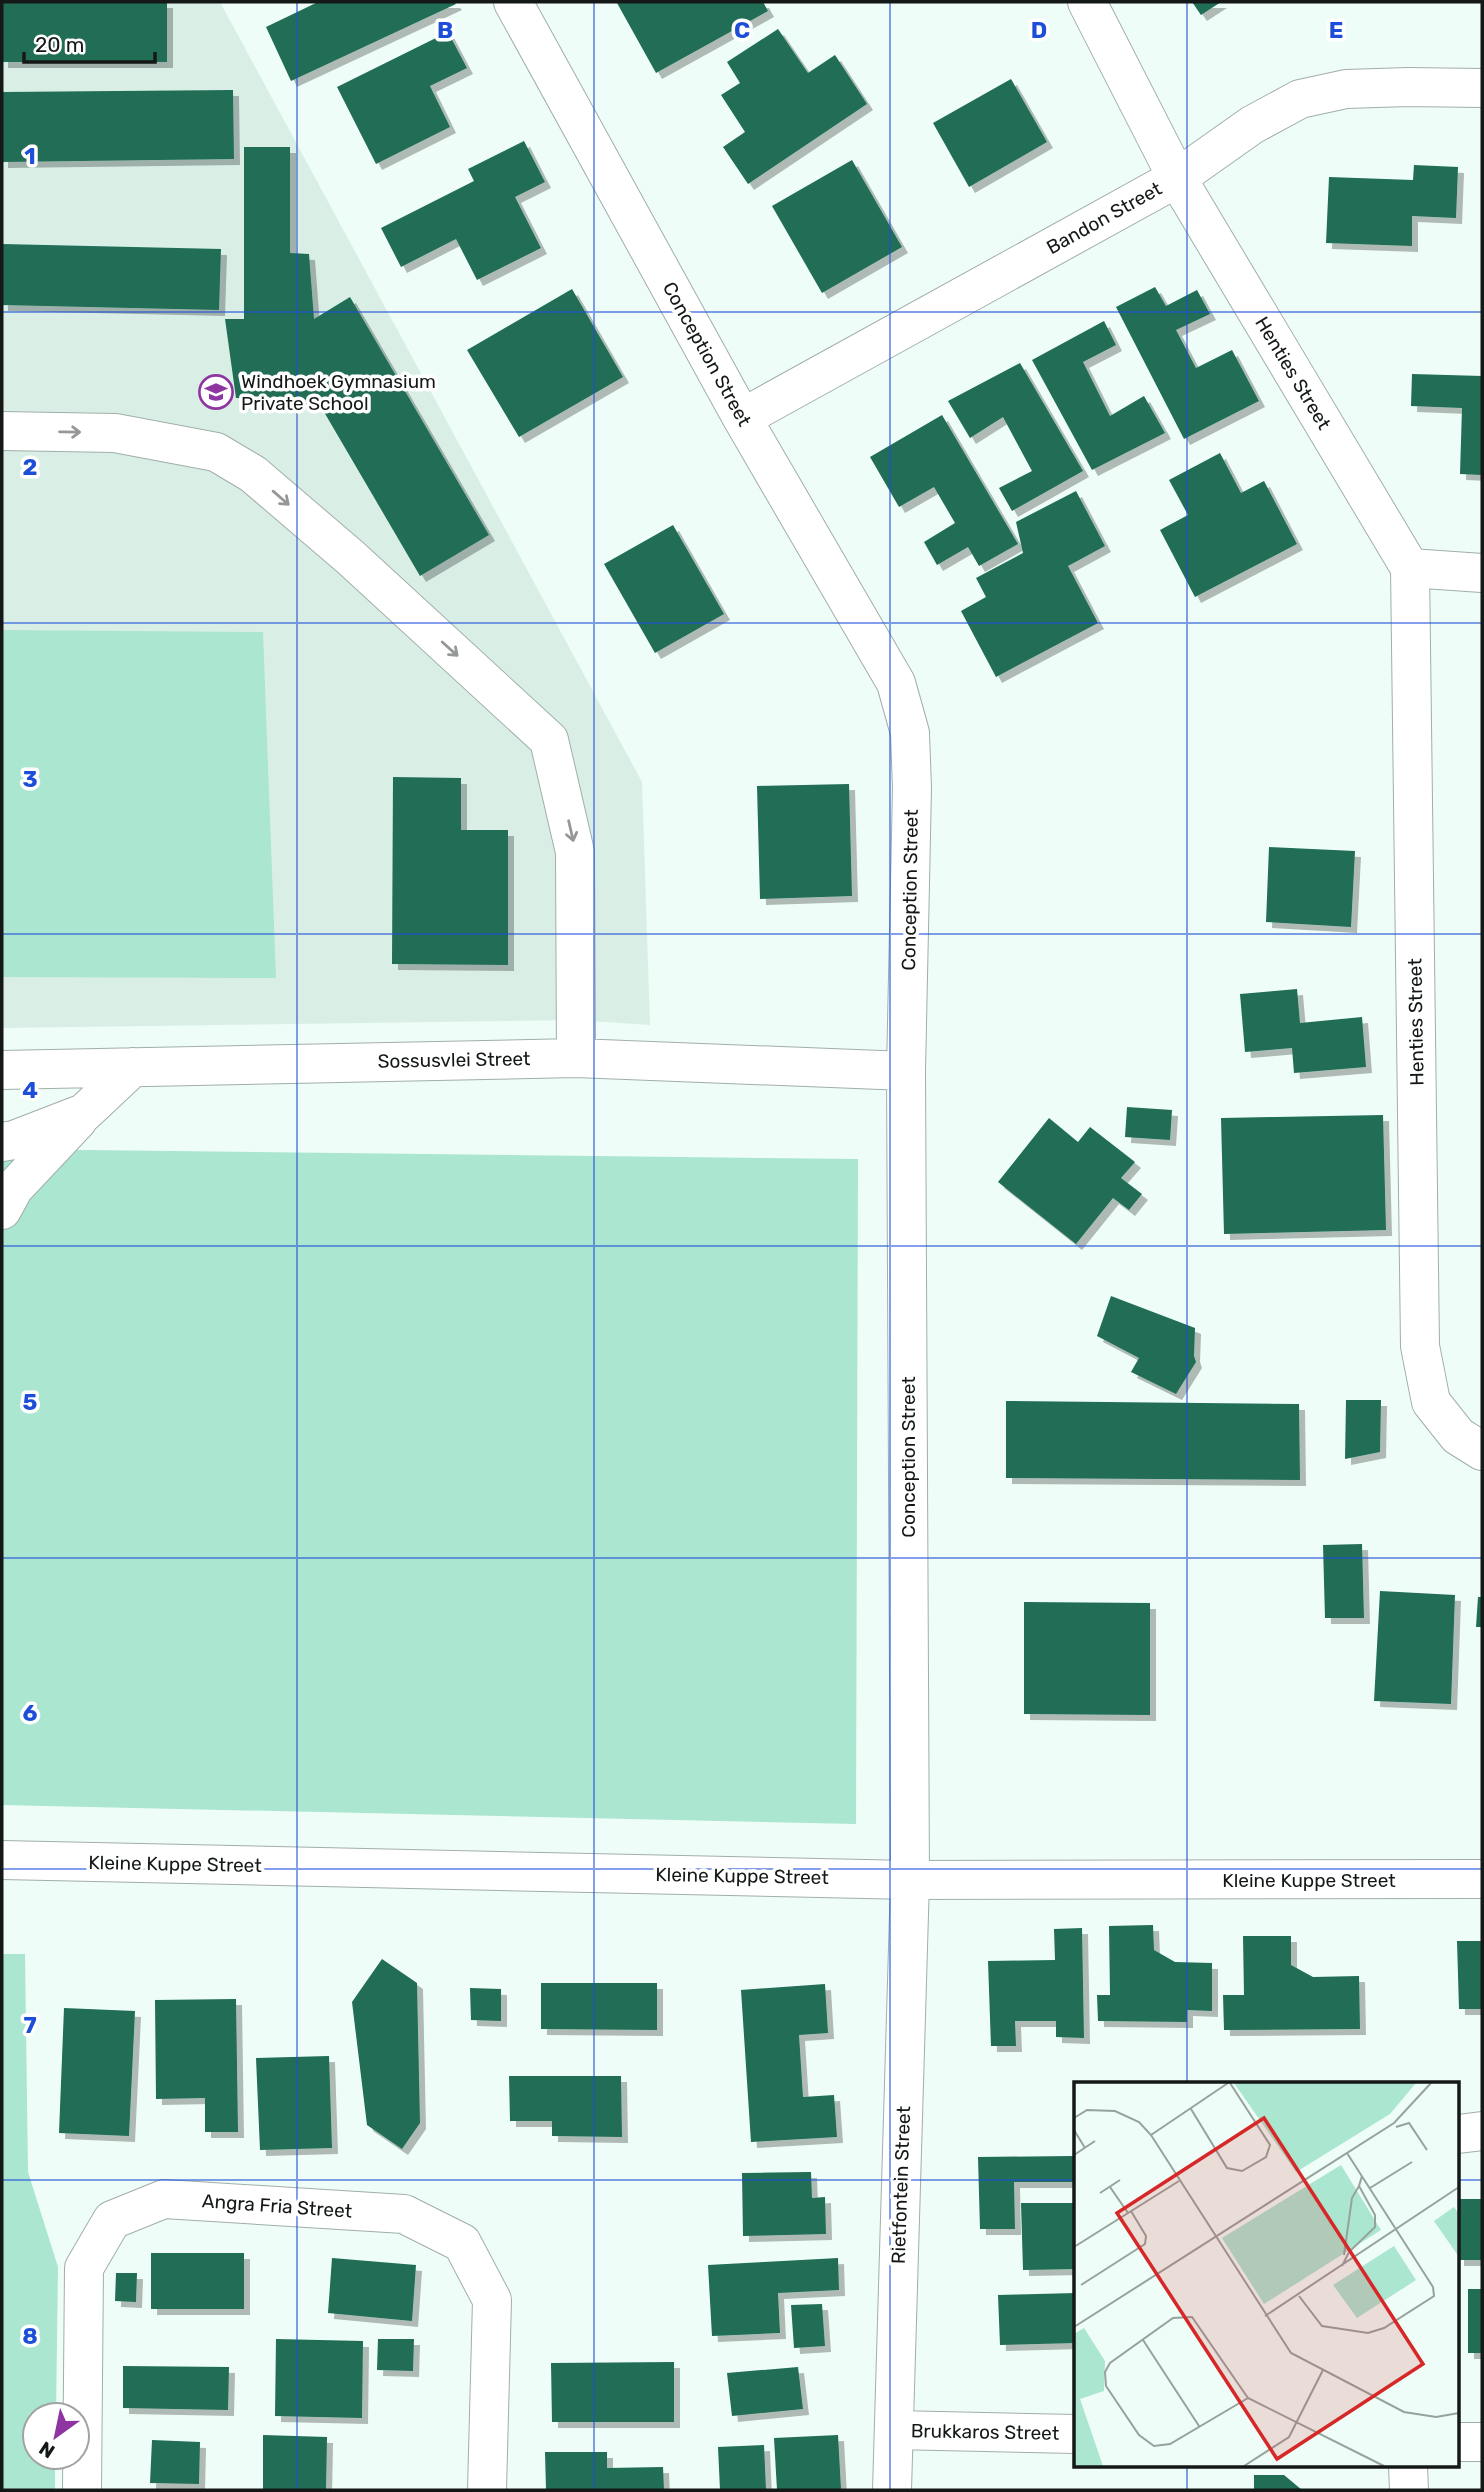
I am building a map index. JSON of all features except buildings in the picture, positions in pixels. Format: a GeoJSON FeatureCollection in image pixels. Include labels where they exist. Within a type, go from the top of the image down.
{"type":"FeatureCollection","features":[{"type":"Feature","properties":{"kind":"street","name":"Conception Street"},"geometry":{"type":"LineString","coordinates":[[513,2],[742,418],[896,683],[905,709],[910,733],[912,788],[906,1071],[910,1880]]}},
{"type":"Feature","properties":{"kind":"street","name":"Henties Street"},"geometry":{"type":"LineString","coordinates":[[1087,2],[1177,178],[1410,568],[1420,1346],[1431,1402],[1458,1436],[1482,1451]]}},
{"type":"Feature","properties":{"kind":"street","name":"Bandon Street"},"geometry":{"type":"LineString","coordinates":[[742,418],[1177,178],[1252,125],[1300,99],[1346,89],[1482,88]]}},
{"type":"Feature","properties":{"kind":"street"},"geometry":{"type":"LineString","coordinates":[[2,431],[115,433],[216,452],[263,482],[550,740],[575,852],[576,1058]]}},
{"type":"Feature","properties":{"kind":"street"},"geometry":{"type":"LineString","coordinates":[[1410,568],[1482,573]]}},
{"type":"Feature","properties":{"kind":"street","name":"Sossusvlei Street"},"geometry":{"type":"LineString","coordinates":[[2,1070],[576,1058],[906,1071]]}},
{"type":"Feature","properties":{"kind":"street"},"geometry":{"type":"LineString","coordinates":[[2,1210],[14,1188],[133,1067]]}},
{"type":"Feature","properties":{"kind":"street"},"geometry":{"type":"LineString","coordinates":[[2,1142],[85,1113]]}},
{"type":"Feature","properties":{"kind":"street","name":"Kleine Kuppe Street"},"geometry":{"type":"LineString","coordinates":[[2,1860],[910,1880],[1482,1880]]}},
{"type":"Feature","properties":{"kind":"street","name":"Rietfontein Street"},"geometry":{"type":"LineString","coordinates":[[892,2490],[910,1880]]}},
{"type":"Feature","properties":{"kind":"street"},"geometry":{"type":"LineString","coordinates":[[1460,2134],[1482,2131]]}},
{"type":"Feature","properties":{"kind":"street","name":"Angra Fria Street"},"geometry":{"type":"LineString","coordinates":[[82,2490],[84,2268],[112,2220],[164,2199],[404,2214],[462,2243],[492,2300],[487,2490]]}},
{"type":"Feature","properties":{"kind":"street","name":"Brukkaros Street"},"geometry":{"type":"LineString","coordinates":[[894,2430],[1074,2434]]}},
{"type":"Feature","properties":{"kind":"street"},"geometry":{"type":"LineString","coordinates":[[1460,2442],[1482,2442]]}},
{"type":"Feature","properties":{"kind":"street"},"geometry":{"type":"LineString","coordinates":[[1408,2468],[1409,2490]]}},
{"type":"Feature","properties":{"kind":"shaded area","name":"Windhoek Gymnasium Private School"},"geometry":{"type":"Polygon","coordinates":[[[2,2],[220,2],[642,782],[650,1025],[576,1020],[2,1028],[2,2]]]}},
{"type":"Feature","properties":{"kind":"green space"},"geometry":{"type":"Polygon","coordinates":[[[2,630],[263,632],[276,978],[2,977],[2,630]]]}},
{"type":"Feature","properties":{"kind":"green space"},"geometry":{"type":"Polygon","coordinates":[[[2,1149],[858,1159],[856,1824],[2,1805],[2,1149]]]}},
{"type":"Feature","properties":{"kind":"green space"},"geometry":{"type":"Polygon","coordinates":[[[2,1954],[25,1954],[28,2172],[58,2267],[56,2401],[21,2401],[21,2471],[55,2471],[55,2490],[2,2490],[2,1954]]]}},
{"type":"Feature","properties":{"kind":"place","name":"Windhoek Gymnasium Private School"},"geometry":{"type":"Point","coordinates":[216,392]}}]}
